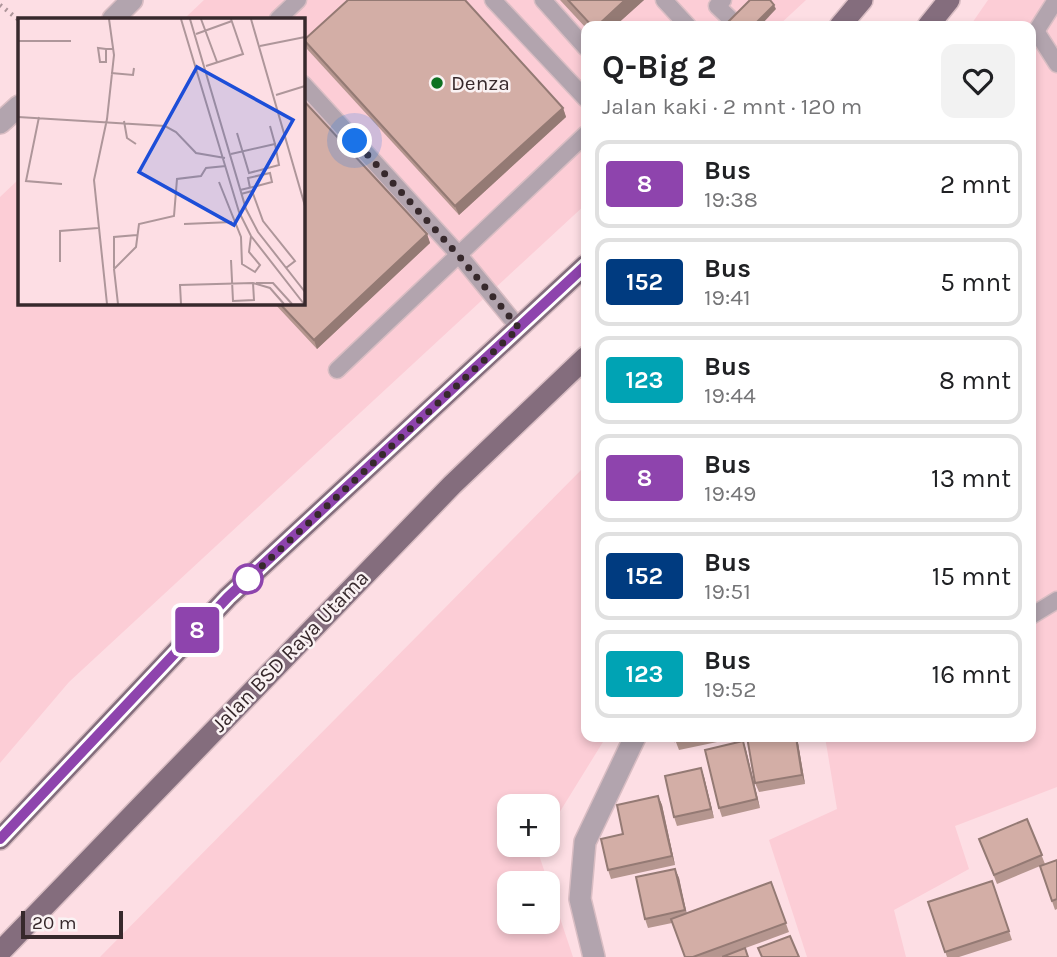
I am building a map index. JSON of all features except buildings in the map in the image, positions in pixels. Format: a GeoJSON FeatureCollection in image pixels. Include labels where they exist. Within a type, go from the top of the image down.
{"type":"FeatureCollection","features":[{"type":"Feature","properties":{"kind":"main road"},"geometry":{"type":"LineString","coordinates":[[844,21],[862,0]]}},
{"type":"Feature","properties":{"kind":"main road"},"geometry":{"type":"LineString","coordinates":[[932,21],[949,0]]}},
{"type":"Feature","properties":{"kind":"main road"},"geometry":{"type":"LineString","coordinates":[[0,839],[228,597],[581,270]]}},
{"type":"Feature","properties":{"kind":"main road","name":"Jalan BSD Raya Utama"},"geometry":{"type":"LineString","coordinates":[[0,952],[435,502],[581,364]]}},
{"type":"Feature","properties":{"kind":"street"},"geometry":{"type":"LineString","coordinates":[[114,18],[132,0]]}},
{"type":"Feature","properties":{"kind":"street"},"geometry":{"type":"LineString","coordinates":[[0,123],[18,107]]}},
{"type":"Feature","properties":{"kind":"street"},"geometry":{"type":"LineString","coordinates":[[594,957],[580,899],[585,842],[633,742]]}},
{"type":"Feature","properties":{"kind":"lane"},"geometry":{"type":"LineString","coordinates":[[279,18],[298,0]]}},
{"type":"Feature","properties":{"kind":"lane"},"geometry":{"type":"LineString","coordinates":[[493,0],[581,94]]}},
{"type":"Feature","properties":{"kind":"lane"},"geometry":{"type":"LineString","coordinates":[[543,0],[581,42]]}},
{"type":"Feature","properties":{"kind":"lane"},"geometry":{"type":"LineString","coordinates":[[664,0],[683,21]]}},
{"type":"Feature","properties":{"kind":"lane"},"geometry":{"type":"LineString","coordinates":[[1036,30],[1056,0]]}},
{"type":"Feature","properties":{"kind":"lane"},"geometry":{"type":"LineString","coordinates":[[720,3],[734,21]]}},
{"type":"Feature","properties":{"kind":"lane"},"geometry":{"type":"LineString","coordinates":[[1036,39],[1057,64]]}},
{"type":"Feature","properties":{"kind":"lane"},"geometry":{"type":"LineString","coordinates":[[304,85],[459,256],[519,328]]}},
{"type":"Feature","properties":{"kind":"lane"},"geometry":{"type":"LineString","coordinates":[[337,370],[581,139]]}},
{"type":"Feature","properties":{"kind":"lane"},"geometry":{"type":"LineString","coordinates":[[1036,613],[1057,600]]}},
{"type":"Feature","properties":{"kind":"path"},"geometry":{"type":"LineString","coordinates":[[0,5],[18,19]]}},
{"type":"Feature","properties":{"kind":"shaded area"},"geometry":{"type":"Polygon","coordinates":[[[204,0],[806,0],[783,21],[581,21],[581,209],[69,682],[0,763],[0,197],[18,180],[18,304],[304,304],[304,18],[185,18],[204,0]]]}},
{"type":"Feature","properties":{"kind":"shaded area"},"geometry":{"type":"Polygon","coordinates":[[[988,0],[1057,0],[1057,787],[955,826],[969,869],[894,910],[906,957],[807,957],[769,840],[837,809],[826,742],[1036,742],[1036,21],[973,21],[988,0]]]}},
{"type":"Feature","properties":{"kind":"shaded area"},"geometry":{"type":"Polygon","coordinates":[[[581,470],[581,742],[603,742],[560,812],[560,794],[497,794],[497,857],[540,857],[544,871],[497,871],[497,934],[560,934],[560,918],[573,957],[100,957],[581,470]]]}},
{"type":"Feature","properties":{"kind":"bus line","name":"8"},"geometry":{"type":"LineString","coordinates":[[0,839],[228,597],[581,270]]}},
{"type":"Feature","properties":{"kind":"place","name":"Denza"},"geometry":{"type":"Point","coordinates":[437,83]}},
{"type":"Feature","properties":{"kind":"route"},"geometry":{"type":"LineString","coordinates":[[248,579],[246,581],[519,328],[459,256],[355,141]]}}]}
